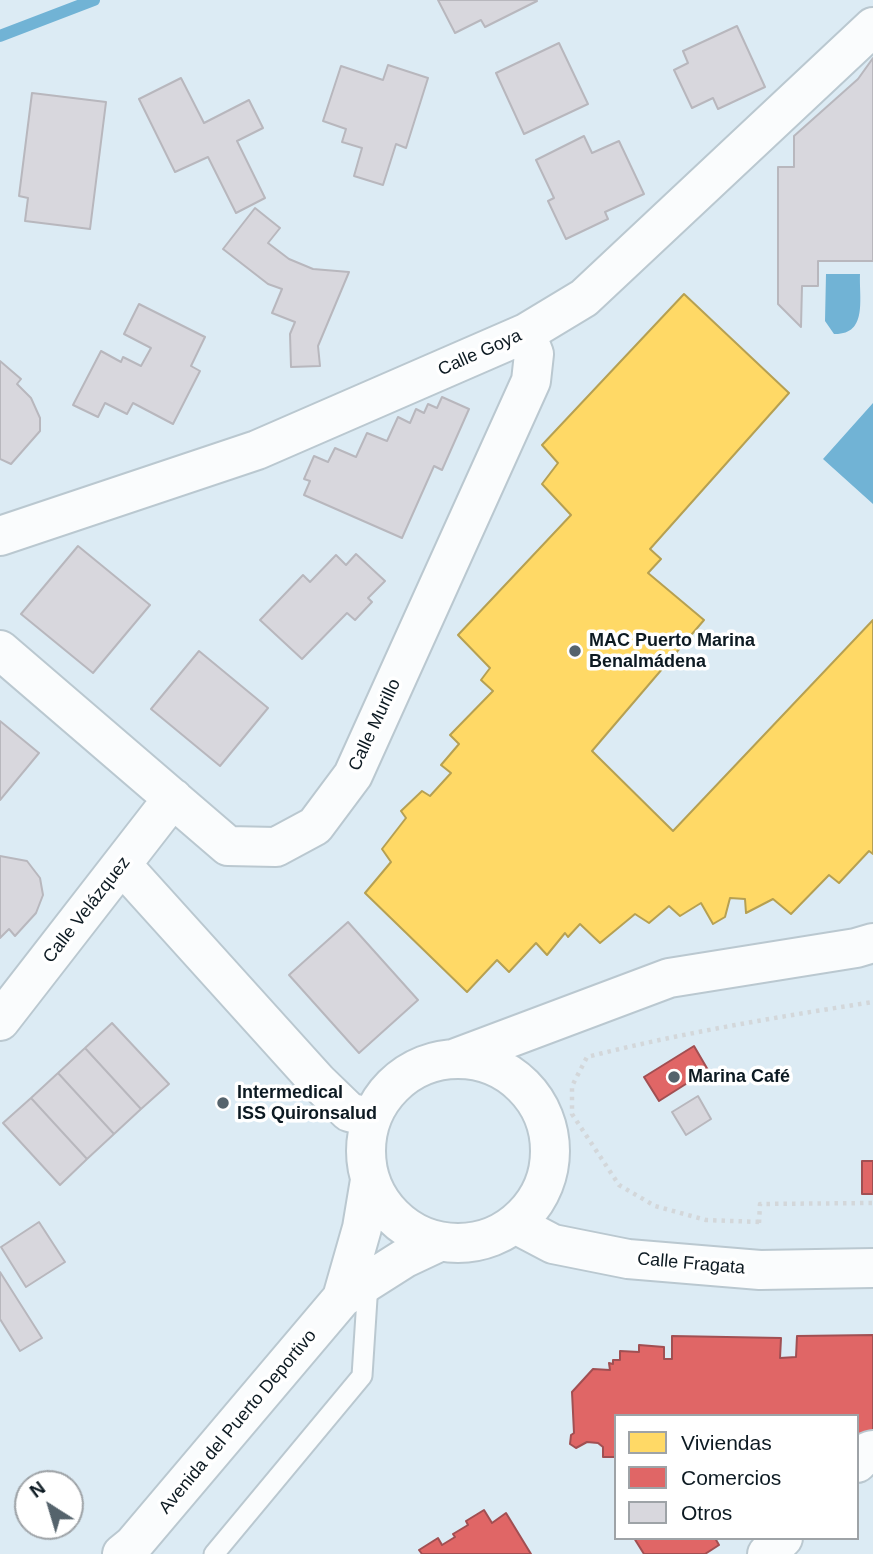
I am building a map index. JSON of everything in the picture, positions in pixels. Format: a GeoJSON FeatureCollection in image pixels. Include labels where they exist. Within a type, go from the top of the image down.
{"type":"FeatureCollection","features":[{"type":"Feature","properties":{"kind":"street","name":"Calle Goya"},"geometry":{"type":"LineString","coordinates":[[0,536],[257,450],[526,334],[584,298],[873,27]]}},
{"type":"Feature","properties":{"kind":"street","name":"Calle Murillo"},"geometry":{"type":"LineString","coordinates":[[0,650],[228,846],[276,846],[315,826],[353,775],[531,381],[534,354],[526,334]]}},
{"type":"Feature","properties":{"kind":"street","name":"Calle Velázquez"},"geometry":{"type":"LineString","coordinates":[[0,1021],[173,798]]}},
{"type":"Feature","properties":{"kind":"street"},"geometry":{"type":"LineString","coordinates":[[122,865],[318,1082],[349,1112],[371,1118]]}},
{"type":"Feature","properties":{"kind":"street"},"geometry":{"type":"LineString","coordinates":[[456,1058],[494,1065],[526,1087],[546,1120],[551,1158],[540,1195],[515,1224],[491,1237],[466,1244],[439,1242],[396,1220],[370,1180],[366,1139],[371,1118],[385,1095],[405,1075],[429,1063],[456,1058],[669,978],[873,943]]}},
{"type":"Feature","properties":{"kind":"street","name":"Avenida del Puerto Deportivo"},"geometry":{"type":"LineString","coordinates":[[355,1291],[370,1180]]}},
{"type":"Feature","properties":{"kind":"street","name":"Calle Fragata"},"geometry":{"type":"LineString","coordinates":[[515,1224],[553,1244],[628,1259],[760,1270],[873,1268]]}},
{"type":"Feature","properties":{"kind":"street","name":"Avenida del Puerto Deportivo"},"geometry":{"type":"LineString","coordinates":[[128,1551],[355,1291],[405,1258],[439,1242]]}},
{"type":"Feature","properties":{"kind":"street"},"geometry":{"type":"LineString","coordinates":[[859,1461],[873,1450]]}},
{"type":"Feature","properties":{"kind":"street"},"geometry":{"type":"LineString","coordinates":[[767,1554],[781,1540]]}},
{"type":"Feature","properties":{"kind":"lane"},"geometry":{"type":"LineString","coordinates":[[214,1554],[362,1376],[355,1291]]}},
{"type":"Feature","properties":{"kind":"path"},"geometry":{"type":"LineString","coordinates":[[873,1002],[779,1016],[654,1040],[587,1057],[572,1086],[572,1114],[619,1185],[655,1206],[706,1220],[760,1222],[760,1204],[873,1203]]}},
{"type":"Feature","properties":{"kind":"water"},"geometry":{"type":"Polygon","coordinates":[[[826,274],[860,274],[857,322],[845,333],[834,334],[825,321],[826,274]]]}},
{"type":"Feature","properties":{"kind":"water"},"geometry":{"type":"Polygon","coordinates":[[[873,403],[873,504],[823,459],[873,403]]]}},
{"type":"Feature","properties":{"kind":"building: Viviendas","name":"MAC Puerto Marina Benalmádena"},"geometry":{"type":"Polygon","coordinates":[[[684,294],[789,393],[650,549],[661,559],[648,573],[704,620],[592,751],[673,831],[873,620],[873,854],[869,851],[839,883],[829,875],[791,914],[773,899],[746,913],[745,899],[730,898],[725,917],[713,924],[701,903],[680,916],[669,906],[649,923],[635,914],[600,943],[580,924],[568,937],[565,933],[547,955],[536,943],[509,972],[497,960],[467,992],[365,893],[391,862],[382,849],[406,818],[401,811],[422,791],[430,796],[451,773],[441,765],[459,744],[450,735],[493,691],[481,680],[490,668],[458,635],[571,515],[542,484],[558,463],[542,445],[684,294]]]}},
{"type":"Feature","properties":{"kind":"building: Comercios"},"geometry":{"type":"Polygon","coordinates":[[[694,1046],[708,1070],[659,1101],[644,1077],[694,1046]]]}},
{"type":"Feature","properties":{"kind":"building: Comercios"},"geometry":{"type":"Polygon","coordinates":[[[862,1161],[873,1161],[873,1194],[862,1194],[862,1161]]]}},
{"type":"Feature","properties":{"kind":"building: Comercios"},"geometry":{"type":"Polygon","coordinates":[[[873,1335],[873,1458],[859,1457],[859,1414],[614,1414],[614,1457],[603,1457],[603,1447],[598,1443],[587,1442],[576,1448],[570,1444],[571,1435],[574,1433],[572,1392],[593,1369],[610,1370],[609,1363],[620,1360],[620,1351],[639,1352],[639,1345],[664,1347],[664,1359],[672,1359],[672,1336],[781,1338],[780,1358],[796,1357],[797,1336],[873,1335]]]}},
{"type":"Feature","properties":{"kind":"building: Comercios"},"geometry":{"type":"Polygon","coordinates":[[[484,1510],[492,1523],[506,1513],[531,1554],[422,1554],[419,1550],[438,1538],[442,1545],[455,1537],[453,1534],[468,1525],[466,1521],[484,1510]]]}},
{"type":"Feature","properties":{"kind":"building: Comercios"},"geometry":{"type":"Polygon","coordinates":[[[635,1540],[716,1540],[719,1545],[705,1554],[644,1554],[635,1540]]]}},
{"type":"Feature","properties":{"kind":"building: Otros"},"geometry":{"type":"Polygon","coordinates":[[[438,0],[537,1],[485,27],[481,20],[455,33],[438,0]]]}},
{"type":"Feature","properties":{"kind":"building: Otros"},"geometry":{"type":"Polygon","coordinates":[[[737,26],[765,87],[718,109],[713,98],[692,108],[674,70],[688,63],[683,51],[737,26]]]}},
{"type":"Feature","properties":{"kind":"building: Otros"},"geometry":{"type":"Polygon","coordinates":[[[559,43],[588,104],[524,134],[496,73],[559,43]]]}},
{"type":"Feature","properties":{"kind":"building: Otros"},"geometry":{"type":"Polygon","coordinates":[[[873,58],[873,261],[818,261],[818,286],[802,286],[801,327],[778,304],[778,167],[794,167],[794,136],[858,79],[873,58]]]}},
{"type":"Feature","properties":{"kind":"building: Otros"},"geometry":{"type":"Polygon","coordinates":[[[388,65],[428,78],[406,148],[396,144],[383,185],[354,176],[362,148],[342,142],[346,129],[323,121],[341,66],[383,80],[388,65]]]}},
{"type":"Feature","properties":{"kind":"building: Otros"},"geometry":{"type":"Polygon","coordinates":[[[181,78],[204,123],[249,100],[263,128],[237,141],[265,198],[236,213],[208,157],[175,172],[139,99],[181,78]]]}},
{"type":"Feature","properties":{"kind":"building: Otros"},"geometry":{"type":"Polygon","coordinates":[[[32,93],[106,102],[90,229],[25,221],[28,198],[19,196],[32,93]]]}},
{"type":"Feature","properties":{"kind":"building: Otros"},"geometry":{"type":"Polygon","coordinates":[[[584,136],[592,153],[619,141],[644,194],[605,212],[608,219],[566,239],[548,201],[554,198],[536,160],[584,136]]]}},
{"type":"Feature","properties":{"kind":"building: Otros"},"geometry":{"type":"Polygon","coordinates":[[[255,208],[280,228],[268,243],[289,259],[313,269],[349,272],[318,346],[320,366],[291,367],[290,334],[295,322],[272,313],[282,289],[268,284],[223,249],[255,208]]]}},
{"type":"Feature","properties":{"kind":"building: Otros"},"geometry":{"type":"Polygon","coordinates":[[[139,304],[205,337],[191,366],[200,371],[173,424],[133,403],[127,414],[105,403],[98,417],[73,405],[101,351],[121,362],[123,357],[141,366],[151,348],[124,334],[139,304]]]}},
{"type":"Feature","properties":{"kind":"building: Otros"},"geometry":{"type":"Polygon","coordinates":[[[0,361],[21,379],[17,384],[31,398],[40,418],[40,431],[11,464],[0,459],[0,361]]]}},
{"type":"Feature","properties":{"kind":"building: Otros"},"geometry":{"type":"Polygon","coordinates":[[[442,397],[469,409],[442,470],[434,466],[402,538],[304,495],[310,481],[304,479],[314,456],[328,462],[335,448],[356,457],[367,433],[387,441],[398,417],[410,423],[416,409],[424,413],[428,404],[437,408],[442,397]]]}},
{"type":"Feature","properties":{"kind":"building: Otros"},"geometry":{"type":"Polygon","coordinates":[[[78,546],[150,605],[93,673],[21,614],[78,546]]]}},
{"type":"Feature","properties":{"kind":"building: Otros"},"geometry":{"type":"Polygon","coordinates":[[[356,554],[385,581],[368,598],[372,602],[355,620],[347,613],[302,659],[260,620],[303,575],[310,582],[336,555],[346,565],[356,554]]]}},
{"type":"Feature","properties":{"kind":"building: Otros"},"geometry":{"type":"Polygon","coordinates":[[[199,651],[268,708],[220,766],[151,709],[199,651]]]}},
{"type":"Feature","properties":{"kind":"building: Otros"},"geometry":{"type":"Polygon","coordinates":[[[0,721],[39,753],[0,800],[0,721]]]}},
{"type":"Feature","properties":{"kind":"building: Otros"},"geometry":{"type":"Polygon","coordinates":[[[0,856],[27,861],[40,878],[43,895],[36,913],[15,936],[9,929],[0,938],[0,856]]]}},
{"type":"Feature","properties":{"kind":"building: Otros"},"geometry":{"type":"Polygon","coordinates":[[[348,922],[418,1000],[359,1053],[289,975],[348,922]]]}},
{"type":"Feature","properties":{"kind":"building: Otros"},"geometry":{"type":"Polygon","coordinates":[[[112,1023],[169,1084],[141,1109],[85,1048],[112,1023]]]}},
{"type":"Feature","properties":{"kind":"building: Otros"},"geometry":{"type":"Polygon","coordinates":[[[85,1048],[141,1109],[114,1134],[58,1073],[85,1048]]]}},
{"type":"Feature","properties":{"kind":"building: Otros"},"geometry":{"type":"Polygon","coordinates":[[[58,1073],[114,1134],[87,1159],[31,1098],[58,1073]]]}},
{"type":"Feature","properties":{"kind":"building: Otros"},"geometry":{"type":"Polygon","coordinates":[[[698,1096],[711,1119],[686,1135],[672,1112],[698,1096]]]}},
{"type":"Feature","properties":{"kind":"building: Otros"},"geometry":{"type":"Polygon","coordinates":[[[31,1098],[87,1159],[60,1185],[3,1123],[31,1098]]]}},
{"type":"Feature","properties":{"kind":"building: Otros"},"geometry":{"type":"Polygon","coordinates":[[[39,1222],[65,1262],[26,1287],[1,1247],[39,1222]]]}},
{"type":"Feature","properties":{"kind":"building: Otros"},"geometry":{"type":"Polygon","coordinates":[[[0,1272],[42,1338],[20,1351],[0,1319],[0,1272]]]}},
{"type":"Feature","properties":{"kind":"waterway"},"geometry":{"type":"LineString","coordinates":[[0,36],[94,0]]}},
{"type":"Feature","properties":{"kind":"place","name":"MAC Puerto Marina Benalmádena"},"geometry":{"type":"Point","coordinates":[575,651]}},
{"type":"Feature","properties":{"kind":"place","name":"Marina Café"},"geometry":{"type":"Point","coordinates":[674,1077]}},
{"type":"Feature","properties":{"kind":"place","name":"Intermedical ISS Quironsalud"},"geometry":{"type":"Point","coordinates":[223,1103]}}]}
